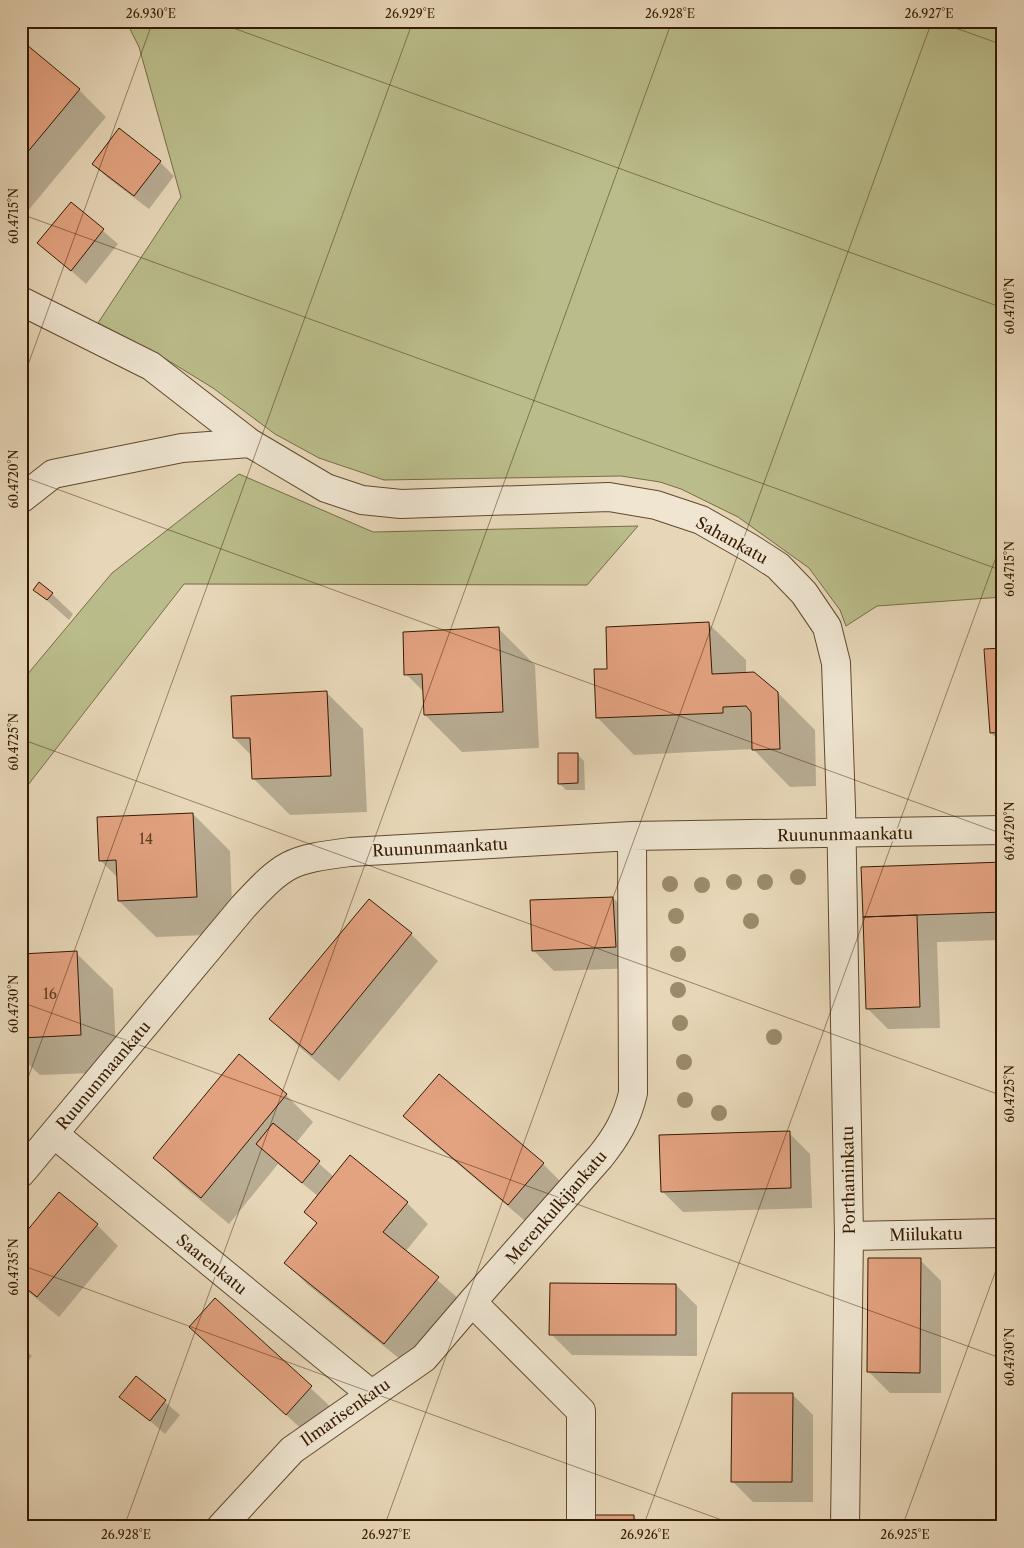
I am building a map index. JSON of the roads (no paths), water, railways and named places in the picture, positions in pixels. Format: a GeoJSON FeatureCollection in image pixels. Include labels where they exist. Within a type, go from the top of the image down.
{"type":"FeatureCollection","features":[{"type":"Feature","properties":{"kind":"street","name":"Sahankatu"},"geometry":{"type":"LineString","coordinates":[[21,301],[151,366],[250,443],[326,488],[362,500],[401,504],[608,497],[646,504],[701,520],[778,566],[804,593],[827,627],[836,663],[841,834]]}},
{"type":"Feature","properties":{"kind":"street"},"geometry":{"type":"LineString","coordinates":[[21,499],[53,474],[182,448],[250,443]]}},
{"type":"Feature","properties":{"kind":"street","name":"Ruununmaankatu"},"geometry":{"type":"LineString","coordinates":[[21,1173],[243,907],[274,874],[290,863],[310,857],[350,852],[632,836],[1003,830]]}},
{"type":"Feature","properties":{"kind":"street","name":"Porthaninkatu"},"geometry":{"type":"LineString","coordinates":[[841,834],[849,1236],[845,1527]]}},
{"type":"Feature","properties":{"kind":"street","name":"Merenkulkijankatu"},"geometry":{"type":"LineString","coordinates":[[472,1302],[600,1157],[628,1116],[633,1093],[632,836]]}},
{"type":"Feature","properties":{"kind":"street","name":"Saarenkatu"},"geometry":{"type":"LineString","coordinates":[[54,1134],[371,1394]]}},
{"type":"Feature","properties":{"kind":"street","name":"Miilukatu"},"geometry":{"type":"LineString","coordinates":[[849,1236],[1003,1233]]}},
{"type":"Feature","properties":{"kind":"street"},"geometry":{"type":"LineString","coordinates":[[472,1302],[581,1411],[581,1527]]}},
{"type":"Feature","properties":{"kind":"street","name":"Ilmarisenkatu"},"geometry":{"type":"LineString","coordinates":[[221,1527],[292,1450],[424,1358],[472,1302]]}}]}
